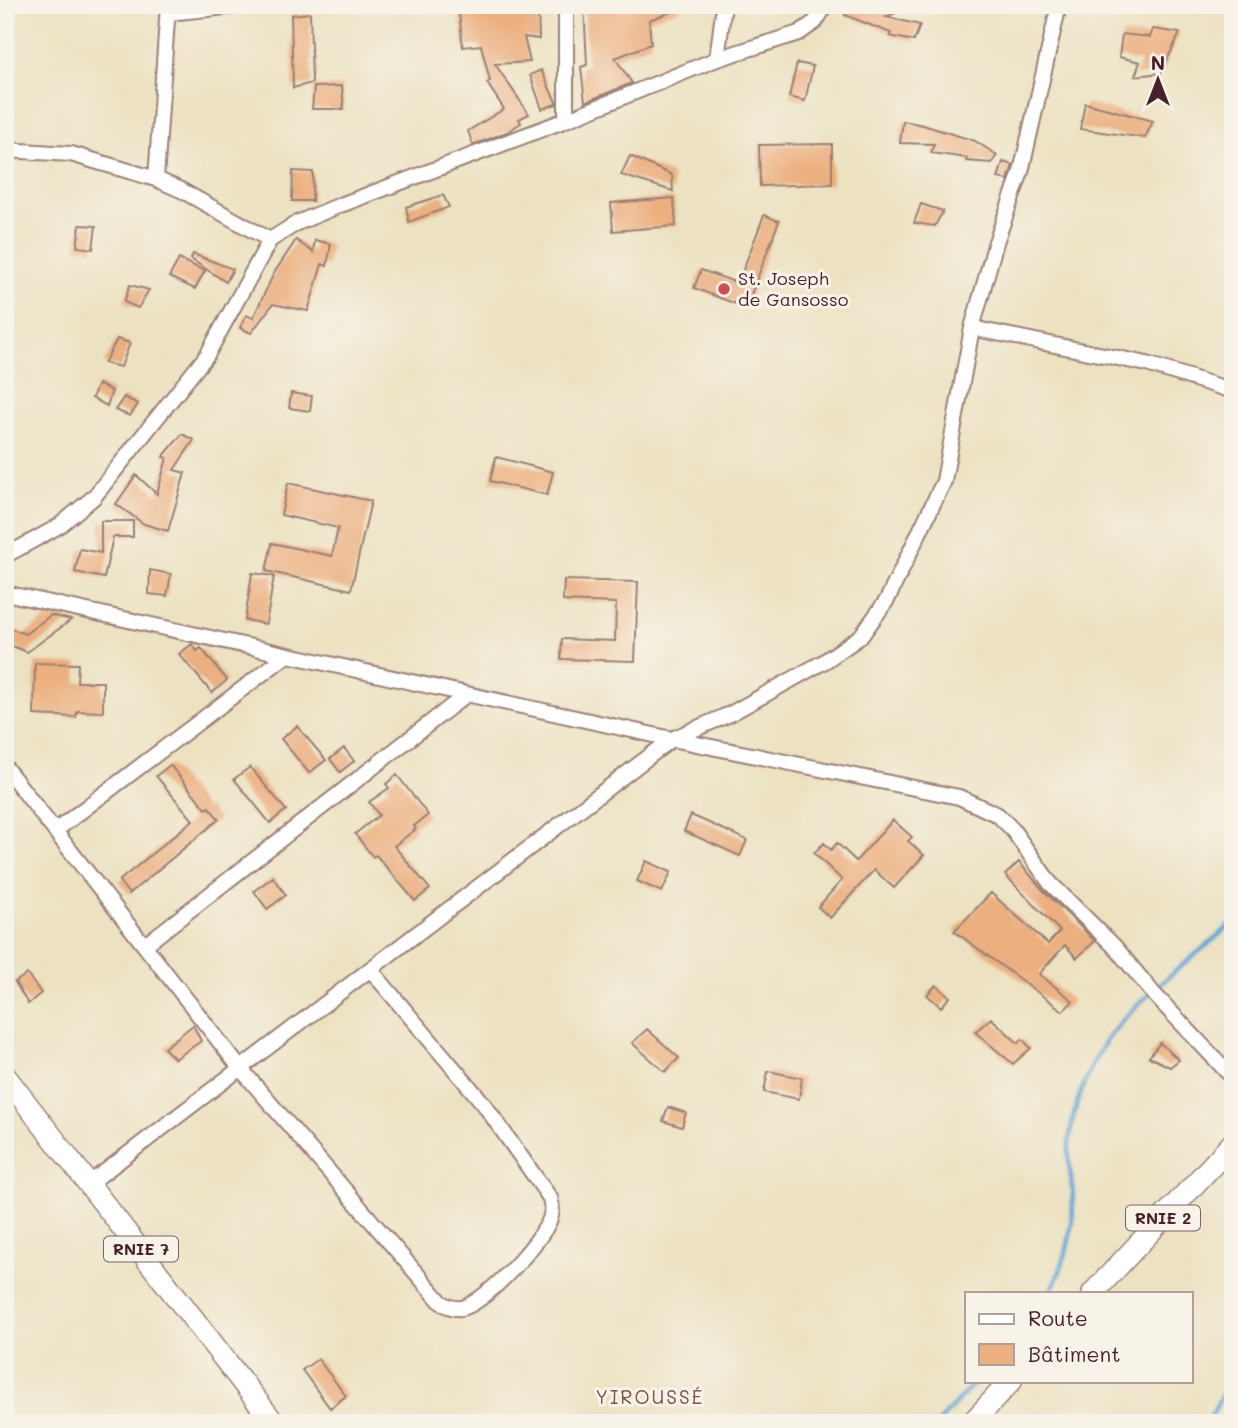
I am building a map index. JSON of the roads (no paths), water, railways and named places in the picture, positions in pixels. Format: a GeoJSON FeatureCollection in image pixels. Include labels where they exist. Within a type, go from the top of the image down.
{"type":"FeatureCollection","features":[{"type":"Feature","properties":{"kind":"main road","name":"RNIE 7"},"geometry":{"type":"LineString","coordinates":[[5,1076],[274,1423]]}},
{"type":"Feature","properties":{"kind":"main road","name":"RNIE 2"},"geometry":{"type":"LineString","coordinates":[[1094,1292],[1233,1143]]}},
{"type":"Feature","properties":{"kind":"main road"},"geometry":{"type":"LineString","coordinates":[[972,1423],[1010,1382]]}},
{"type":"Feature","properties":{"kind":"street"},"geometry":{"type":"LineString","coordinates":[[156,179],[168,9],[246,5]]}},
{"type":"Feature","properties":{"kind":"street"},"geometry":{"type":"LineString","coordinates":[[566,5],[566,120]]}},
{"type":"Feature","properties":{"kind":"street"},"geometry":{"type":"LineString","coordinates":[[717,59],[724,5]]}},
{"type":"Feature","properties":{"kind":"street"},"geometry":{"type":"LineString","coordinates":[[5,556],[59,526],[94,497],[207,355],[270,240],[297,223],[338,206],[566,120],[717,59],[799,33],[815,22],[826,5]]}},
{"type":"Feature","properties":{"kind":"street"},"geometry":{"type":"LineString","coordinates":[[90,1183],[672,739],[730,714],[825,661],[861,636],[887,600],[944,481],[972,328],[996,242],[1021,172],[1059,5]]}},
{"type":"Feature","properties":{"kind":"street"},"geometry":{"type":"LineString","coordinates":[[5,150],[71,154],[156,179],[270,240]]}},
{"type":"Feature","properties":{"kind":"street"},"geometry":{"type":"LineString","coordinates":[[972,328],[1147,364],[1233,391]]}},
{"type":"Feature","properties":{"kind":"street"},"geometry":{"type":"LineString","coordinates":[[5,593],[672,739],[959,797],[998,815],[1012,829],[1050,883],[1115,947],[1153,993],[1233,1078]]}},
{"type":"Feature","properties":{"kind":"street"},"geometry":{"type":"LineString","coordinates":[[55,831],[287,655]]}},
{"type":"Feature","properties":{"kind":"street"},"geometry":{"type":"LineString","coordinates":[[145,945],[467,694]]}},
{"type":"Feature","properties":{"kind":"street"},"geometry":{"type":"LineString","coordinates":[[5,767],[240,1068],[441,1302],[459,1308],[480,1300],[499,1283],[545,1229],[552,1216],[550,1198],[483,1103],[370,969]]}},
{"type":"Feature","properties":{"kind":"waterway"},"geometry":{"type":"LineString","coordinates":[[1050,1292],[1064,1260],[1072,1226],[1073,1194],[1069,1165],[1071,1127],[1093,1063],[1121,1022],[1161,983],[1233,923]]}},
{"type":"Feature","properties":{"kind":"waterway"},"geometry":{"type":"LineString","coordinates":[[1208,1423],[1233,1373]]}},
{"type":"Feature","properties":{"kind":"waterway"},"geometry":{"type":"LineString","coordinates":[[938,1423],[975,1382]]}},
{"type":"Feature","properties":{"kind":"place","name":"St. Joseph de Gansosso"},"geometry":{"type":"Point","coordinates":[724,289]}},
{"type":"Feature","properties":{"kind":"district","name":"YIROUSSÉ"},"geometry":{"type":"Point","coordinates":[650,1397]}}]}
